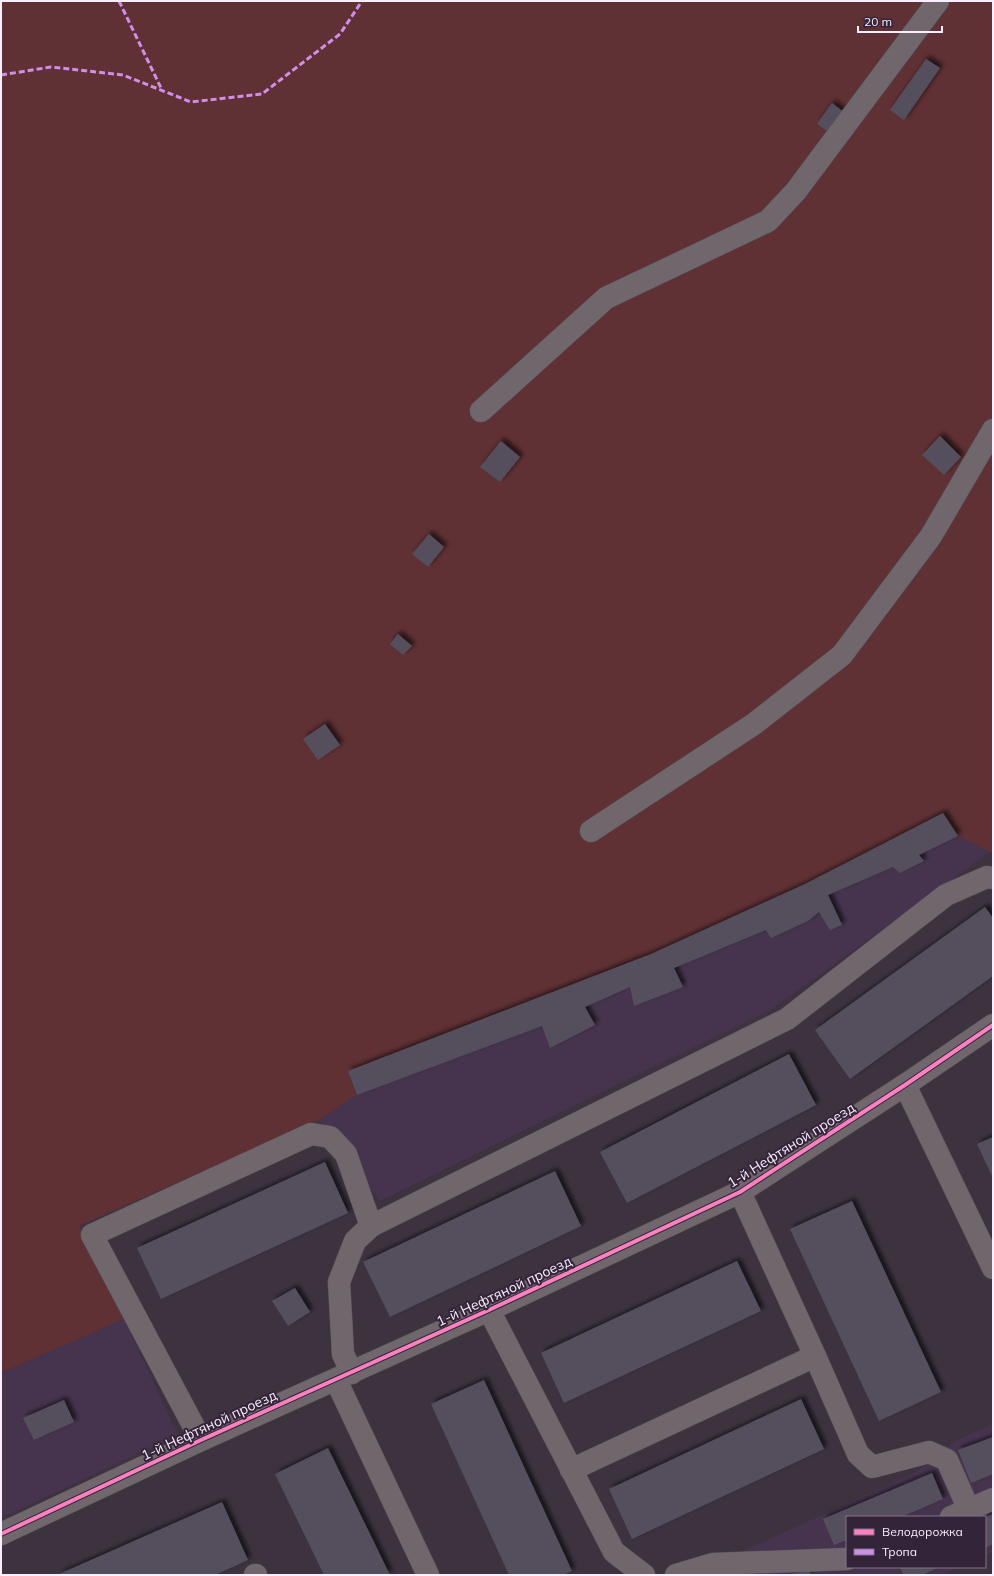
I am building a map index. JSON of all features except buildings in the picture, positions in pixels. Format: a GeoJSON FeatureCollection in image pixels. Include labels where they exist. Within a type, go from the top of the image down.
{"type":"FeatureCollection","features":[{"type":"Feature","properties":{"kind":"street"},"geometry":{"type":"LineString","coordinates":[[481,411],[606,298],[768,221],[796,191],[938,1]]}},
{"type":"Feature","properties":{"kind":"street"},"geometry":{"type":"LineString","coordinates":[[591,831],[754,724],[842,654],[931,536],[993,430]]}},
{"type":"Feature","properties":{"kind":"street"},"geometry":{"type":"LineString","coordinates":[[428,1575],[344,1376],[339,1282],[356,1241],[371,1226],[787,1019],[946,895],[988,876],[993,878]]}},
{"type":"Feature","properties":{"kind":"street","name":"1-й Нефтяной проезд"},"geometry":{"type":"LineString","coordinates":[[1,1534],[201,1440],[489,1310],[740,1192],[905,1085],[993,1025]]}},
{"type":"Feature","properties":{"kind":"street"},"geometry":{"type":"LineString","coordinates":[[905,1085],[993,1268]]}},
{"type":"Feature","properties":{"kind":"street"},"geometry":{"type":"LineString","coordinates":[[201,1440],[92,1235],[311,1134],[330,1137],[346,1154],[371,1226]]}},
{"type":"Feature","properties":{"kind":"street"},"geometry":{"type":"LineString","coordinates":[[740,1192],[858,1454],[872,1467],[929,1452],[947,1460],[960,1513],[993,1500]]}},
{"type":"Feature","properties":{"kind":"street"},"geometry":{"type":"LineString","coordinates":[[489,1310],[614,1552],[644,1575]]}},
{"type":"Feature","properties":{"kind":"street"},"geometry":{"type":"LineString","coordinates":[[571,1470],[815,1356]]}},
{"type":"Feature","properties":{"kind":"street"},"geometry":{"type":"LineString","coordinates":[[676,1575],[713,1564],[846,1559]]}},
{"type":"Feature","properties":{"kind":"shaded area"},"geometry":{"type":"Polygon","coordinates":[[[1,1],[993,1],[993,853],[958,836],[943,813],[805,884],[651,954],[348,1071],[357,1095],[319,1120],[79,1226],[124,1319],[1,1373],[1,1]]]}},
{"type":"Feature","properties":{"kind":"shaded area"},"geometry":{"type":"Polygon","coordinates":[[[943,813],[958,836],[991,851],[772,1009],[380,1201],[319,1120],[357,1095],[348,1071],[651,954],[805,884],[943,813]]]}},
{"type":"Feature","properties":{"kind":"shaded area"},"geometry":{"type":"Polygon","coordinates":[[[124,1319],[178,1435],[1,1518],[1,1373],[124,1319]]]}},
{"type":"Feature","properties":{"kind":"shaded area"},"geometry":{"type":"Polygon","coordinates":[[[993,1424],[993,1552],[986,1555],[986,1516],[846,1516],[846,1568],[957,1568],[941,1575],[691,1575],[916,1472],[955,1441],[993,1424]]]}},
{"type":"Feature","properties":{"kind":"marked path"},"geometry":{"type":"LineString","coordinates":[[119,1],[162,90]]}},
{"type":"Feature","properties":{"kind":"marked path"},"geometry":{"type":"LineString","coordinates":[[1,75],[51,67],[123,75],[191,102],[262,94],[340,34],[362,1]]}},
{"type":"Feature","properties":{"kind":"cycle path"},"geometry":{"type":"LineString","coordinates":[[1,1534],[201,1440],[489,1310],[740,1192],[905,1085],[993,1025]]}}]}
